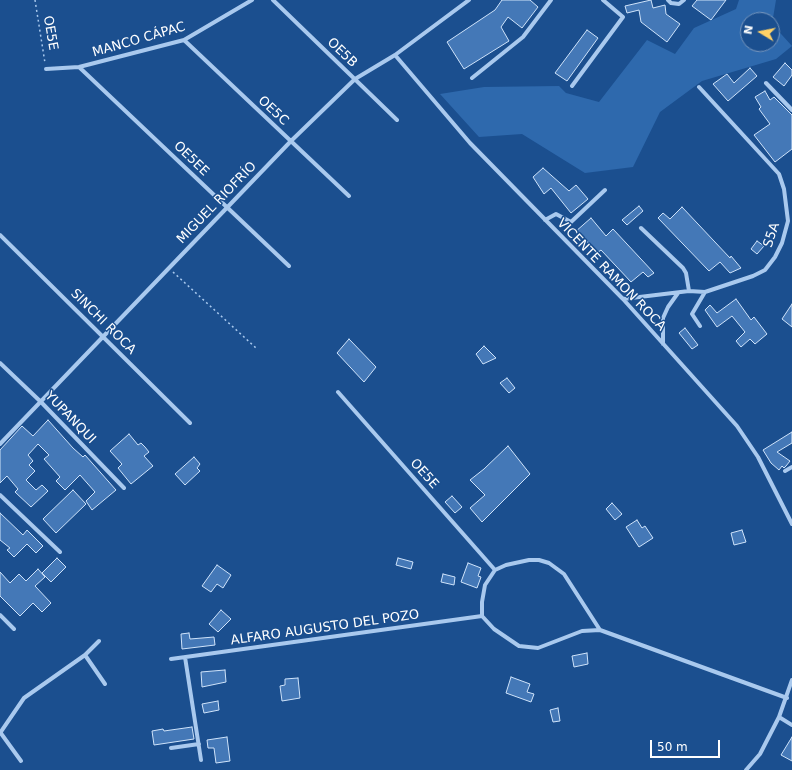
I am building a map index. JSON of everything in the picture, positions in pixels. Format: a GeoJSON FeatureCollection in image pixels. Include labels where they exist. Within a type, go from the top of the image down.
{"type":"FeatureCollection","features":[{"type":"Feature","properties":{"kind":"street","name":"MANCO CÁPAC"},"geometry":{"type":"LineString","coordinates":[[46,69],[79,67],[184,40],[252,0]]}},
{"type":"Feature","properties":{"kind":"street","name":"OE5B"},"geometry":{"type":"LineString","coordinates":[[273,0],[397,120]]}},
{"type":"Feature","properties":{"kind":"street","name":"MIGUEL RIOFRÍO"},"geometry":{"type":"LineString","coordinates":[[0,444],[291,141],[355,79],[396,55],[469,0]]}},
{"type":"Feature","properties":{"kind":"street"},"geometry":{"type":"LineString","coordinates":[[472,78],[523,37],[551,0]]}},
{"type":"Feature","properties":{"kind":"street"},"geometry":{"type":"LineString","coordinates":[[572,86],[623,17],[603,0]]}},
{"type":"Feature","properties":{"kind":"street"},"geometry":{"type":"LineString","coordinates":[[668,0],[671,3],[679,4],[684,0]]}},
{"type":"Feature","properties":{"kind":"street","name":"OE5C"},"geometry":{"type":"LineString","coordinates":[[184,40],[349,196]]}},
{"type":"Feature","properties":{"kind":"street","name":"VICENTE RAMON ROCA"},"geometry":{"type":"LineString","coordinates":[[396,55],[470,143],[623,299],[737,426],[758,457],[792,524]]}},
{"type":"Feature","properties":{"kind":"street","name":"OE5EE"},"geometry":{"type":"LineString","coordinates":[[79,67],[289,266]]}},
{"type":"Feature","properties":{"kind":"street"},"geometry":{"type":"LineString","coordinates":[[766,83],[792,110]]}},
{"type":"Feature","properties":{"kind":"street","name":"S5A"},"geometry":{"type":"LineString","coordinates":[[623,299],[689,291],[705,292],[753,276],[765,270],[775,258],[782,243],[788,221],[787,206],[779,174],[700,87]]}},
{"type":"Feature","properties":{"kind":"street"},"geometry":{"type":"LineString","coordinates":[[545,220],[556,214],[571,222],[606,190]]}},
{"type":"Feature","properties":{"kind":"street"},"geometry":{"type":"LineString","coordinates":[[787,206],[792,204]]}},
{"type":"Feature","properties":{"kind":"street"},"geometry":{"type":"LineString","coordinates":[[641,228],[683,268],[686,273],[689,291]]}},
{"type":"Feature","properties":{"kind":"street","name":"SINCHI ROCA"},"geometry":{"type":"LineString","coordinates":[[0,235],[104,336],[190,423]]}},
{"type":"Feature","properties":{"kind":"street"},"geometry":{"type":"LineString","coordinates":[[700,326],[692,314],[705,292]]}},
{"type":"Feature","properties":{"kind":"street"},"geometry":{"type":"LineString","coordinates":[[663,344],[663,318],[668,307],[678,293]]}},
{"type":"Feature","properties":{"kind":"street","name":"YUPANQUI"},"geometry":{"type":"LineString","coordinates":[[0,363],[41,402],[124,488]]}},
{"type":"Feature","properties":{"kind":"street","name":"OE5E"},"geometry":{"type":"LineString","coordinates":[[338,392],[495,570]]}},
{"type":"Feature","properties":{"kind":"street"},"geometry":{"type":"LineString","coordinates":[[785,471],[792,467]]}},
{"type":"Feature","properties":{"kind":"street"},"geometry":{"type":"LineString","coordinates":[[0,495],[60,552]]}},
{"type":"Feature","properties":{"kind":"street"},"geometry":{"type":"LineString","coordinates":[[600,630],[564,574],[549,563],[539,560],[529,560],[506,565],[495,570],[485,585],[483,593],[482,616],[494,629],[519,646],[538,648],[582,631],[600,630],[787,698]]}},
{"type":"Feature","properties":{"kind":"street"},"geometry":{"type":"LineString","coordinates":[[0,615],[14,629]]}},
{"type":"Feature","properties":{"kind":"street","name":"ALFARO AUGUSTO DEL POZO"},"geometry":{"type":"LineString","coordinates":[[171,659],[482,616]]}},
{"type":"Feature","properties":{"kind":"street"},"geometry":{"type":"LineString","coordinates":[[21,761],[0,733],[24,698],[85,655],[99,641]]}},
{"type":"Feature","properties":{"kind":"street"},"geometry":{"type":"LineString","coordinates":[[85,655],[105,684]]}},
{"type":"Feature","properties":{"kind":"street"},"geometry":{"type":"LineString","coordinates":[[185,658],[201,760]]}},
{"type":"Feature","properties":{"kind":"street"},"geometry":{"type":"LineString","coordinates":[[746,770],[760,754],[779,717],[787,698],[792,680]]}},
{"type":"Feature","properties":{"kind":"street"},"geometry":{"type":"LineString","coordinates":[[779,717],[792,725]]}},
{"type":"Feature","properties":{"kind":"street"},"geometry":{"type":"LineString","coordinates":[[171,748],[199,744]]}},
{"type":"Feature","properties":{"kind":"path","name":"OE5E"},"geometry":{"type":"LineString","coordinates":[[35,0],[46,69]]}},
{"type":"Feature","properties":{"kind":"path"},"geometry":{"type":"LineString","coordinates":[[169,268],[256,348]]}},
{"type":"Feature","properties":{"kind":"shaded area"},"geometry":{"type":"Polygon","coordinates":[[[739,0],[776,0],[774,12],[740,12],[740,52],[780,52],[780,33],[792,46],[776,59],[702,81],[660,112],[633,167],[585,173],[522,134],[479,137],[440,94],[484,87],[559,86],[566,93],[599,102],[647,40],[675,54],[694,28],[736,9],[739,0]]]}},
{"type":"Feature","properties":{"kind":"building"},"geometry":{"type":"Polygon","coordinates":[[[502,0],[530,0],[538,7],[522,28],[508,17],[501,27],[509,41],[464,69],[447,42],[495,10],[502,0]]]}},
{"type":"Feature","properties":{"kind":"building"},"geometry":{"type":"Polygon","coordinates":[[[651,0],[653,8],[665,5],[666,14],[680,24],[667,42],[641,22],[639,10],[627,13],[625,6],[651,0]]]}},
{"type":"Feature","properties":{"kind":"building"},"geometry":{"type":"Polygon","coordinates":[[[697,0],[726,0],[711,20],[692,6],[697,0]]]}},
{"type":"Feature","properties":{"kind":"building"},"geometry":{"type":"Polygon","coordinates":[[[587,30],[598,38],[567,81],[555,73],[587,30]]]}},
{"type":"Feature","properties":{"kind":"building"},"geometry":{"type":"Polygon","coordinates":[[[785,63],[792,70],[792,75],[784,86],[773,77],[785,63]]]}},
{"type":"Feature","properties":{"kind":"building"},"geometry":{"type":"Polygon","coordinates":[[[750,68],[757,76],[728,101],[713,84],[727,74],[734,83],[750,68]]]}},
{"type":"Feature","properties":{"kind":"building"},"geometry":{"type":"Polygon","coordinates":[[[765,91],[770,100],[774,97],[792,115],[792,149],[775,162],[754,135],[770,124],[759,109],[761,107],[755,97],[765,91]]]}},
{"type":"Feature","properties":{"kind":"building"},"geometry":{"type":"Polygon","coordinates":[[[543,168],[569,191],[576,185],[588,199],[571,213],[551,188],[544,194],[533,177],[543,168]]]}},
{"type":"Feature","properties":{"kind":"building"},"geometry":{"type":"Polygon","coordinates":[[[639,206],[643,211],[627,225],[622,220],[639,206]]]}},
{"type":"Feature","properties":{"kind":"building"},"geometry":{"type":"Polygon","coordinates":[[[682,207],[741,268],[730,273],[720,262],[709,271],[658,218],[663,213],[670,219],[682,207]]]}},
{"type":"Feature","properties":{"kind":"building"},"geometry":{"type":"Polygon","coordinates":[[[591,218],[606,236],[613,229],[654,273],[648,277],[643,272],[631,282],[601,250],[597,253],[584,238],[582,240],[575,232],[591,218]]]}},
{"type":"Feature","properties":{"kind":"building"},"geometry":{"type":"Polygon","coordinates":[[[757,241],[764,246],[757,254],[751,249],[757,241]]]}},
{"type":"Feature","properties":{"kind":"building"},"geometry":{"type":"Polygon","coordinates":[[[736,299],[751,320],[754,317],[767,334],[755,344],[750,339],[741,347],[736,341],[745,332],[732,316],[717,327],[705,310],[710,305],[717,313],[736,299]]]}},
{"type":"Feature","properties":{"kind":"building"},"geometry":{"type":"Polygon","coordinates":[[[792,304],[792,327],[782,319],[792,304]]]}},
{"type":"Feature","properties":{"kind":"building"},"geometry":{"type":"Polygon","coordinates":[[[685,328],[698,345],[692,349],[679,333],[685,328]]]}},
{"type":"Feature","properties":{"kind":"building"},"geometry":{"type":"Polygon","coordinates":[[[349,339],[376,367],[364,382],[337,353],[349,339]]]}},
{"type":"Feature","properties":{"kind":"building"},"geometry":{"type":"Polygon","coordinates":[[[484,346],[496,358],[483,364],[476,354],[484,346]]]}},
{"type":"Feature","properties":{"kind":"building"},"geometry":{"type":"Polygon","coordinates":[[[507,378],[515,388],[509,393],[500,383],[507,378]]]}},
{"type":"Feature","properties":{"kind":"building"},"geometry":{"type":"Polygon","coordinates":[[[48,420],[73,448],[83,457],[85,455],[116,490],[92,510],[86,501],[95,492],[80,475],[65,490],[56,481],[60,477],[44,459],[49,455],[38,444],[28,455],[33,461],[29,465],[35,471],[26,480],[36,490],[42,485],[48,491],[31,507],[15,492],[18,489],[7,476],[0,483],[0,450],[22,426],[33,436],[48,420]]]}},
{"type":"Feature","properties":{"kind":"building"},"geometry":{"type":"Polygon","coordinates":[[[792,432],[792,443],[777,452],[790,461],[784,468],[782,466],[779,470],[771,463],[763,450],[792,432]]]}},
{"type":"Feature","properties":{"kind":"building"},"geometry":{"type":"Polygon","coordinates":[[[129,434],[138,445],[141,443],[149,452],[144,456],[153,466],[131,484],[118,468],[122,464],[110,451],[129,434]]]}},
{"type":"Feature","properties":{"kind":"building"},"geometry":{"type":"Polygon","coordinates":[[[508,446],[530,474],[482,522],[470,508],[485,495],[470,480],[508,446]]]}},
{"type":"Feature","properties":{"kind":"building"},"geometry":{"type":"Polygon","coordinates":[[[194,457],[200,464],[197,468],[200,471],[185,485],[175,474],[194,457]]]}},
{"type":"Feature","properties":{"kind":"building"},"geometry":{"type":"Polygon","coordinates":[[[73,490],[86,504],[56,533],[43,519],[73,490]]]}},
{"type":"Feature","properties":{"kind":"building"},"geometry":{"type":"Polygon","coordinates":[[[452,496],[462,507],[455,513],[445,502],[452,496]]]}},
{"type":"Feature","properties":{"kind":"building"},"geometry":{"type":"Polygon","coordinates":[[[612,503],[622,514],[615,520],[606,509],[612,503]]]}},
{"type":"Feature","properties":{"kind":"building"},"geometry":{"type":"Polygon","coordinates":[[[0,513],[23,535],[27,530],[43,546],[36,553],[27,544],[14,557],[7,550],[10,548],[0,540],[0,513]]]}},
{"type":"Feature","properties":{"kind":"building"},"geometry":{"type":"Polygon","coordinates":[[[637,520],[642,528],[645,526],[653,538],[639,547],[626,527],[637,520]]]}},
{"type":"Feature","properties":{"kind":"building"},"geometry":{"type":"Polygon","coordinates":[[[742,530],[746,542],[734,545],[731,533],[742,530]]]}},
{"type":"Feature","properties":{"kind":"building"},"geometry":{"type":"Polygon","coordinates":[[[57,558],[66,567],[51,582],[42,573],[57,558]]]}},
{"type":"Feature","properties":{"kind":"building"},"geometry":{"type":"Polygon","coordinates":[[[398,558],[413,562],[411,569],[396,565],[398,558]]]}},
{"type":"Feature","properties":{"kind":"building"},"geometry":{"type":"Polygon","coordinates":[[[468,563],[481,568],[478,576],[481,577],[477,588],[461,582],[468,563]]]}},
{"type":"Feature","properties":{"kind":"building"},"geometry":{"type":"Polygon","coordinates":[[[217,565],[231,575],[223,588],[217,584],[211,592],[202,586],[217,565]]]}},
{"type":"Feature","properties":{"kind":"building"},"geometry":{"type":"Polygon","coordinates":[[[38,569],[45,577],[35,586],[51,603],[42,612],[33,603],[20,616],[0,596],[0,572],[10,583],[19,574],[26,581],[38,569]]]}},
{"type":"Feature","properties":{"kind":"building"},"geometry":{"type":"Polygon","coordinates":[[[443,574],[455,577],[454,585],[441,582],[443,574]]]}},
{"type":"Feature","properties":{"kind":"building"},"geometry":{"type":"Polygon","coordinates":[[[221,610],[231,619],[218,632],[209,624],[221,610]]]}},
{"type":"Feature","properties":{"kind":"building"},"geometry":{"type":"Polygon","coordinates":[[[189,633],[190,639],[214,637],[215,645],[182,649],[181,634],[189,633]]]}},
{"type":"Feature","properties":{"kind":"building"},"geometry":{"type":"Polygon","coordinates":[[[587,653],[588,664],[574,667],[572,656],[587,653]]]}},
{"type":"Feature","properties":{"kind":"building"},"geometry":{"type":"Polygon","coordinates":[[[225,670],[226,682],[202,687],[201,672],[225,670]]]}},
{"type":"Feature","properties":{"kind":"building"},"geometry":{"type":"Polygon","coordinates":[[[511,677],[530,684],[527,692],[534,694],[531,702],[506,693],[511,677]]]}},
{"type":"Feature","properties":{"kind":"building"},"geometry":{"type":"Polygon","coordinates":[[[298,678],[300,698],[282,701],[280,686],[285,685],[285,679],[298,678]]]}},
{"type":"Feature","properties":{"kind":"building"},"geometry":{"type":"Polygon","coordinates":[[[218,701],[219,710],[204,713],[202,704],[218,701]]]}},
{"type":"Feature","properties":{"kind":"building"},"geometry":{"type":"Polygon","coordinates":[[[558,708],[560,721],[553,722],[550,710],[558,708]]]}},
{"type":"Feature","properties":{"kind":"building"},"geometry":{"type":"Polygon","coordinates":[[[192,727],[194,739],[154,745],[152,731],[192,727]]]}},
{"type":"Feature","properties":{"kind":"building"},"geometry":{"type":"Polygon","coordinates":[[[227,737],[230,761],[216,763],[214,748],[208,748],[207,740],[227,737]]]}},
{"type":"Feature","properties":{"kind":"building"},"geometry":{"type":"Polygon","coordinates":[[[792,737],[792,761],[781,755],[792,737]]]}}]}
